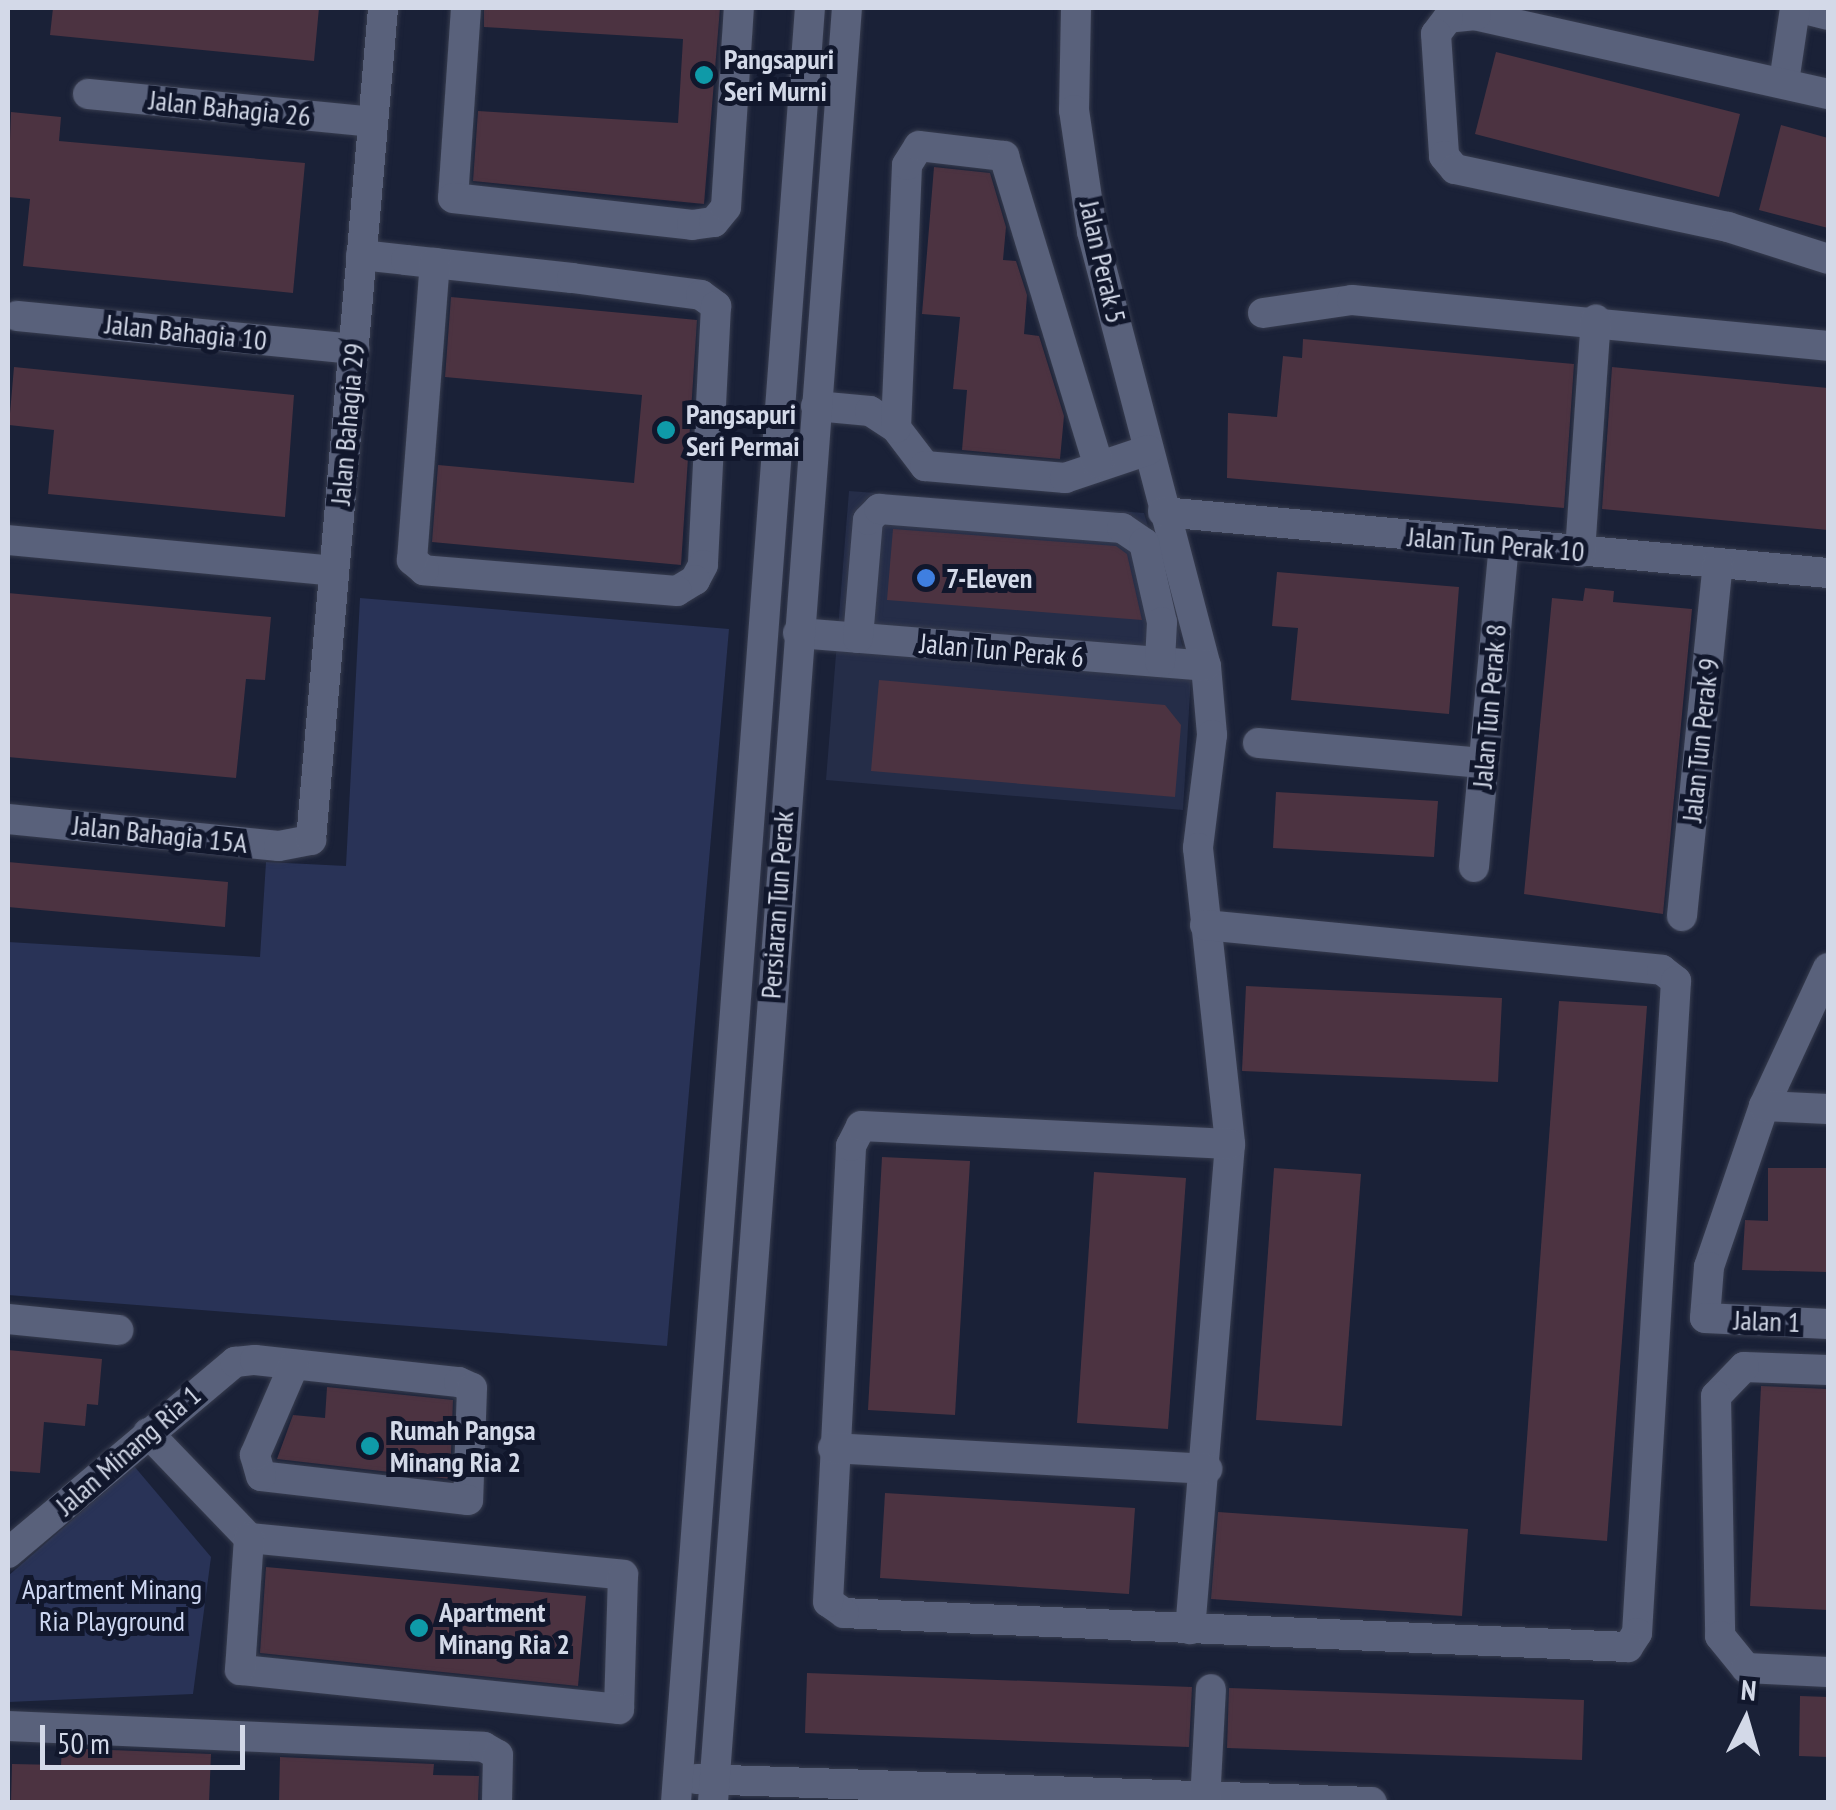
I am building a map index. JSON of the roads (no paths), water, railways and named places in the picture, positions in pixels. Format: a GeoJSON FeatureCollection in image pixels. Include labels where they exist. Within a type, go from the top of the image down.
{"type":"FeatureCollection","features":[{"type":"Feature","properties":{"kind":"street","name":"Jalan Bahagia 29"},"geometry":{"type":"LineString","coordinates":[[312,840],[383,8]]}},
{"type":"Feature","properties":{"kind":"street"},"geometry":{"type":"LineString","coordinates":[[466,8],[453,198],[692,225],[714,222],[726,207],[739,8]]}},
{"type":"Feature","properties":{"kind":"street","name":"Persiaran Tun Perak"},"geometry":{"type":"LineString","coordinates":[[677,1790],[810,8]]}},
{"type":"Feature","properties":{"kind":"street","name":"Persiaran Tun Perak"},"geometry":{"type":"LineString","coordinates":[[714,1791],[847,8]]}},
{"type":"Feature","properties":{"kind":"street","name":"Jalan Perak 5"},"geometry":{"type":"LineString","coordinates":[[1076,8],[1074,110],[1092,232],[1206,666],[1204,925],[1230,1144],[1207,1469],[1190,1629]]}},
{"type":"Feature","properties":{"kind":"street"},"geometry":{"type":"LineString","coordinates":[[1770,78],[1784,8]]}},
{"type":"Feature","properties":{"kind":"street"},"geometry":{"type":"LineString","coordinates":[[1770,78],[1797,8],[1828,15]]}},
{"type":"Feature","properties":{"kind":"street"},"geometry":{"type":"LineString","coordinates":[[1828,94],[1476,15],[1448,18],[1436,34],[1444,156],[1455,169],[1728,227],[1828,260]]}},
{"type":"Feature","properties":{"kind":"street","name":"Jalan Bahagia 26"},"geometry":{"type":"LineString","coordinates":[[88,94],[372,122]]}},
{"type":"Feature","properties":{"kind":"street"},"geometry":{"type":"LineString","coordinates":[[896,428],[907,165],[919,146],[1004,156],[1098,463]]}},
{"type":"Feature","properties":{"kind":"street"},"geometry":{"type":"LineString","coordinates":[[361,256],[435,264],[701,295],[716,306],[704,565],[695,580],[677,591],[424,570],[412,560],[435,264]]}},
{"type":"Feature","properties":{"kind":"street"},"geometry":{"type":"LineString","coordinates":[[1263,313],[1352,300],[1596,320],[1828,346]]}},
{"type":"Feature","properties":{"kind":"street","name":"Jalan Bahagia 10"},"geometry":{"type":"LineString","coordinates":[[17,316],[354,349]]}},
{"type":"Feature","properties":{"kind":"street"},"geometry":{"type":"LineString","coordinates":[[1580,552],[1596,320]]}},
{"type":"Feature","properties":{"kind":"street"},"geometry":{"type":"LineString","coordinates":[[816,406],[870,411],[896,428],[924,466],[1065,478],[1098,463],[1148,450]]}},
{"type":"Feature","properties":{"kind":"street"},"geometry":{"type":"LineString","coordinates":[[858,638],[868,520],[879,509],[1122,528],[1144,543],[1162,622],[1160,662]]}},
{"type":"Feature","properties":{"kind":"street","name":"Jalan Tun Perak 10"},"geometry":{"type":"LineString","coordinates":[[1163,512],[1828,574]]}},
{"type":"Feature","properties":{"kind":"street"},"geometry":{"type":"LineString","coordinates":[[8,540],[333,572]]}},
{"type":"Feature","properties":{"kind":"street","name":"Jalan Tun Perak 8"},"geometry":{"type":"LineString","coordinates":[[1474,867],[1504,546]]}},
{"type":"Feature","properties":{"kind":"street","name":"Jalan Tun Perak 9"},"geometry":{"type":"LineString","coordinates":[[1682,916],[1718,563]]}},
{"type":"Feature","properties":{"kind":"street","name":"Jalan Tun Perak 6"},"geometry":{"type":"LineString","coordinates":[[798,632],[1206,666]]}},
{"type":"Feature","properties":{"kind":"street"},"geometry":{"type":"LineString","coordinates":[[1258,742],[1484,763]]}},
{"type":"Feature","properties":{"kind":"street","name":"Jalan Bahagia 15A"},"geometry":{"type":"LineString","coordinates":[[8,818],[279,846],[312,840]]}},
{"type":"Feature","properties":{"kind":"street"},"geometry":{"type":"LineString","coordinates":[[1204,925],[1662,970],[1676,981],[1678,1000],[1637,1632],[1628,1647],[844,1612],[828,1602],[851,1146],[861,1126],[1230,1144]]}},
{"type":"Feature","properties":{"kind":"street"},"geometry":{"type":"LineString","coordinates":[[1828,968],[1764,1106],[1828,1109]]}},
{"type":"Feature","properties":{"kind":"street","name":"Jalan 1"},"geometry":{"type":"LineString","coordinates":[[1764,1106],[1710,1266],[1705,1318],[1828,1324]]}},
{"type":"Feature","properties":{"kind":"street"},"geometry":{"type":"LineString","coordinates":[[8,1320],[118,1330]]}},
{"type":"Feature","properties":{"kind":"street","name":"Jalan Minang Ria 1"},"geometry":{"type":"LineString","coordinates":[[8,1553],[223,1368],[254,1360],[294,1365]]}},
{"type":"Feature","properties":{"kind":"street"},"geometry":{"type":"LineString","coordinates":[[294,1365],[472,1388],[468,1500],[261,1476],[255,1456],[294,1365]]}},
{"type":"Feature","properties":{"kind":"street"},"geometry":{"type":"LineString","coordinates":[[1828,1370],[1744,1366],[1716,1396],[1720,1636],[1746,1668],[1828,1672]]}},
{"type":"Feature","properties":{"kind":"street"},"geometry":{"type":"LineString","coordinates":[[148,1433],[250,1538],[623,1575],[619,1709],[240,1670],[250,1538]]}},
{"type":"Feature","properties":{"kind":"street"},"geometry":{"type":"LineString","coordinates":[[833,1448],[1207,1469]]}},
{"type":"Feature","properties":{"kind":"street"},"geometry":{"type":"LineString","coordinates":[[1205,1800],[1211,1689]]}},
{"type":"Feature","properties":{"kind":"street"},"geometry":{"type":"LineString","coordinates":[[8,1726],[484,1747],[498,1755],[497,1802]]}},
{"type":"Feature","properties":{"kind":"street"},"geometry":{"type":"LineString","coordinates":[[677,1790],[1372,1802]]}},
{"type":"Feature","properties":{"kind":"place","name":"Pangsapuri Seri Murni"},"geometry":{"type":"Point","coordinates":[704,75]}},
{"type":"Feature","properties":{"kind":"place","name":"Pangsapuri Seri Permai"},"geometry":{"type":"Point","coordinates":[666,430]}},
{"type":"Feature","properties":{"kind":"place","name":"7-Eleven"},"geometry":{"type":"Point","coordinates":[926,578]}},
{"type":"Feature","properties":{"kind":"place","name":"Rumah Pangsa Minang Ria 2"},"geometry":{"type":"Point","coordinates":[370,1446]}},
{"type":"Feature","properties":{"kind":"place","name":"Apartment Minang Ria 2"},"geometry":{"type":"Point","coordinates":[419,1628]}},
{"type":"Feature","properties":{"kind":"park label","name":"Apartment Minang Ria Playground"},"geometry":{"type":"Point","coordinates":[112,1605]}}]}
